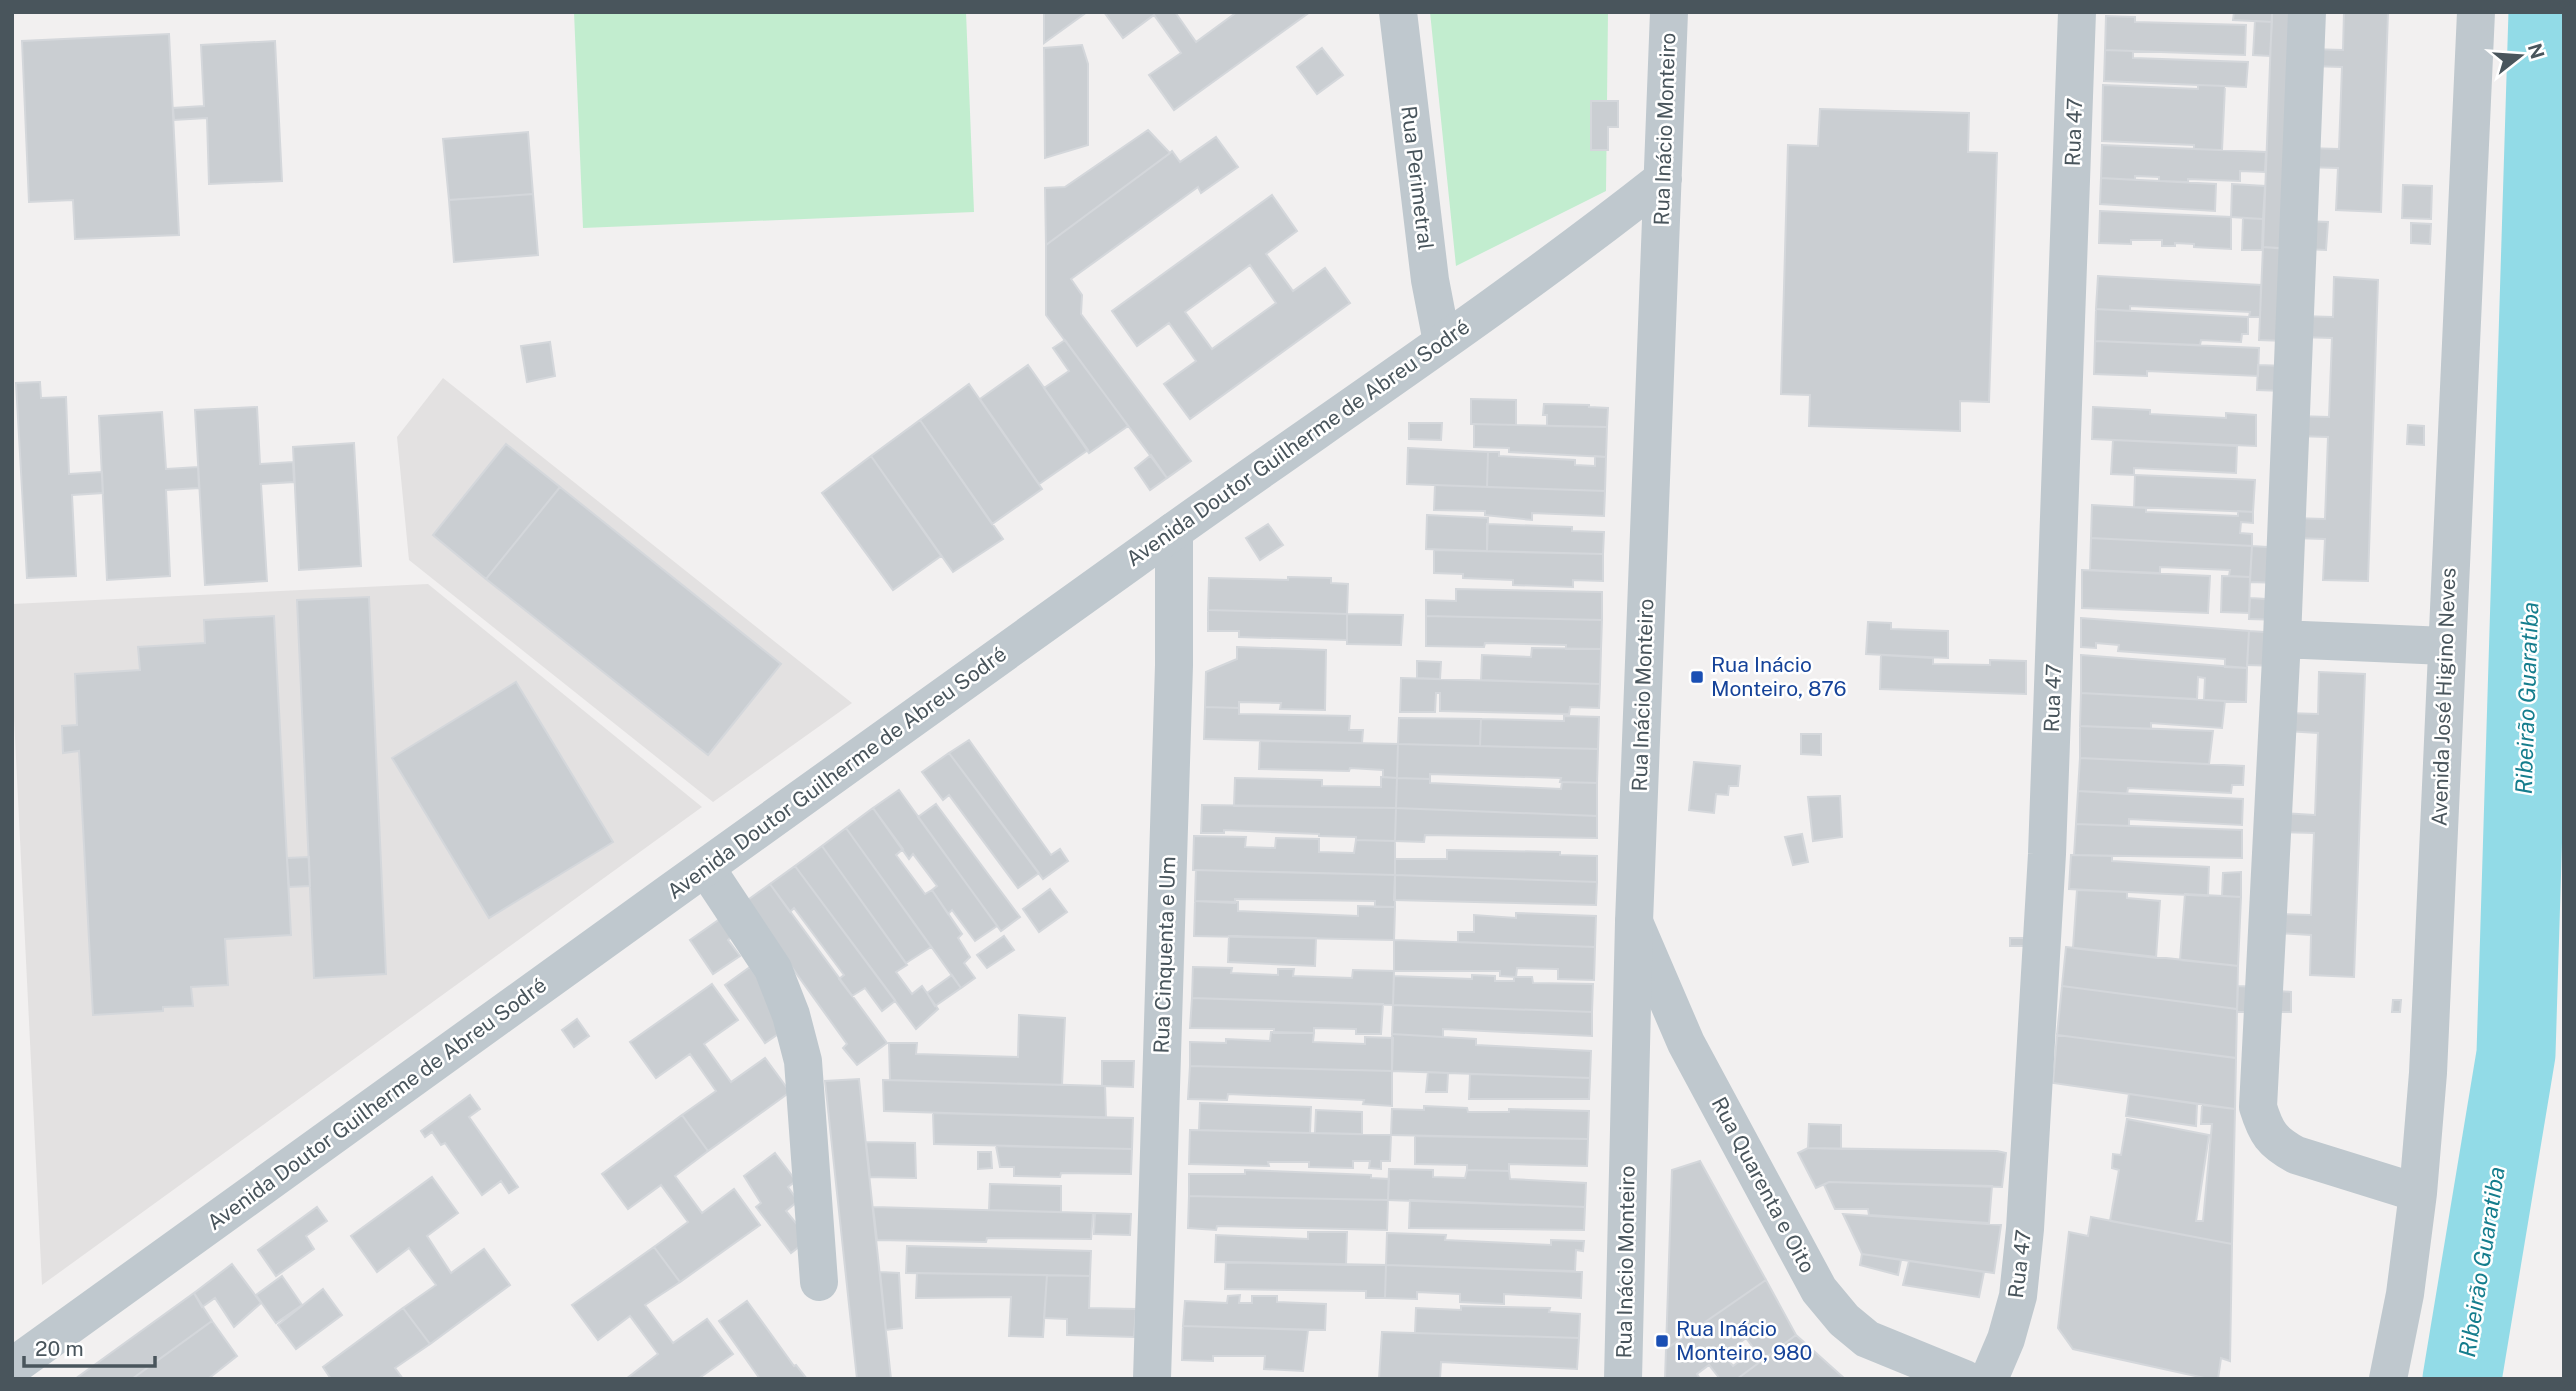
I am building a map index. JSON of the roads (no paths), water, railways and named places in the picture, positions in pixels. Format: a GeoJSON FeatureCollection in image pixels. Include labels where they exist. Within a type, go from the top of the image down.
{"type":"FeatureCollection","features":[{"type":"Feature","properties":{"kind":"street","name":"Rua Perimetral"},"geometry":{"type":"LineString","coordinates":[[1398,12],[1430,280],[1442,342]]}},
{"type":"Feature","properties":{"kind":"street","name":"Rua Inácio Monteiro"},"geometry":{"type":"LineString","coordinates":[[1623,1379],[1634,922],[1669,12]]}},
{"type":"Feature","properties":{"kind":"street","name":"Rua 47"},"geometry":{"type":"LineString","coordinates":[[1989,1379],[2006,1339],[2018,1296],[2025,1229],[2047,853],[2077,12]]}},
{"type":"Feature","properties":{"kind":"street"},"geometry":{"type":"LineString","coordinates":[[2307,12],[2282,639],[2258,1107],[2264,1128],[2278,1145],[2296,1155],[2418,1193]]}},
{"type":"Feature","properties":{"kind":"street","name":"Avenida José Higino Neves"},"geometry":{"type":"LineString","coordinates":[[2388,1379],[2405,1294],[2418,1193],[2428,1073],[2476,12]]}},
{"type":"Feature","properties":{"kind":"street","name":"Avenida Doutor Guilherme de Abreu Sodré"},"geometry":{"type":"LineString","coordinates":[[12,1367],[1174,531],[1442,342],[1663,179]]}},
{"type":"Feature","properties":{"kind":"street","name":"Rua Cinquenta e Um"},"geometry":{"type":"LineString","coordinates":[[1152,1379],[1174,664],[1174,531]]}},
{"type":"Feature","properties":{"kind":"street"},"geometry":{"type":"LineString","coordinates":[[2282,639],[2446,646]]}},
{"type":"Feature","properties":{"kind":"street"},"geometry":{"type":"LineString","coordinates":[[706,868],[773,969],[791,1015],[803,1061],[819,1282]]}},
{"type":"Feature","properties":{"kind":"street","name":"Rua Quarenta e Oito"},"geometry":{"type":"LineString","coordinates":[[1634,922],[1686,1043],[1819,1290],[1844,1320],[1867,1339],[1965,1379]]}},
{"type":"Feature","properties":{"kind":"waterway","name":"Ribeirão Guaratiba"},"geometry":{"type":"LineString","coordinates":[[2462,1379],[2516,1054],[2548,12]]}},
{"type":"Feature","properties":{"kind":"place","name":"Rua Inácio Monteiro, 876"},"geometry":{"type":"Point","coordinates":[1697,677]}},
{"type":"Feature","properties":{"kind":"place","name":"Rua Inácio Monteiro, 980"},"geometry":{"type":"Point","coordinates":[1662,1341]}}]}
